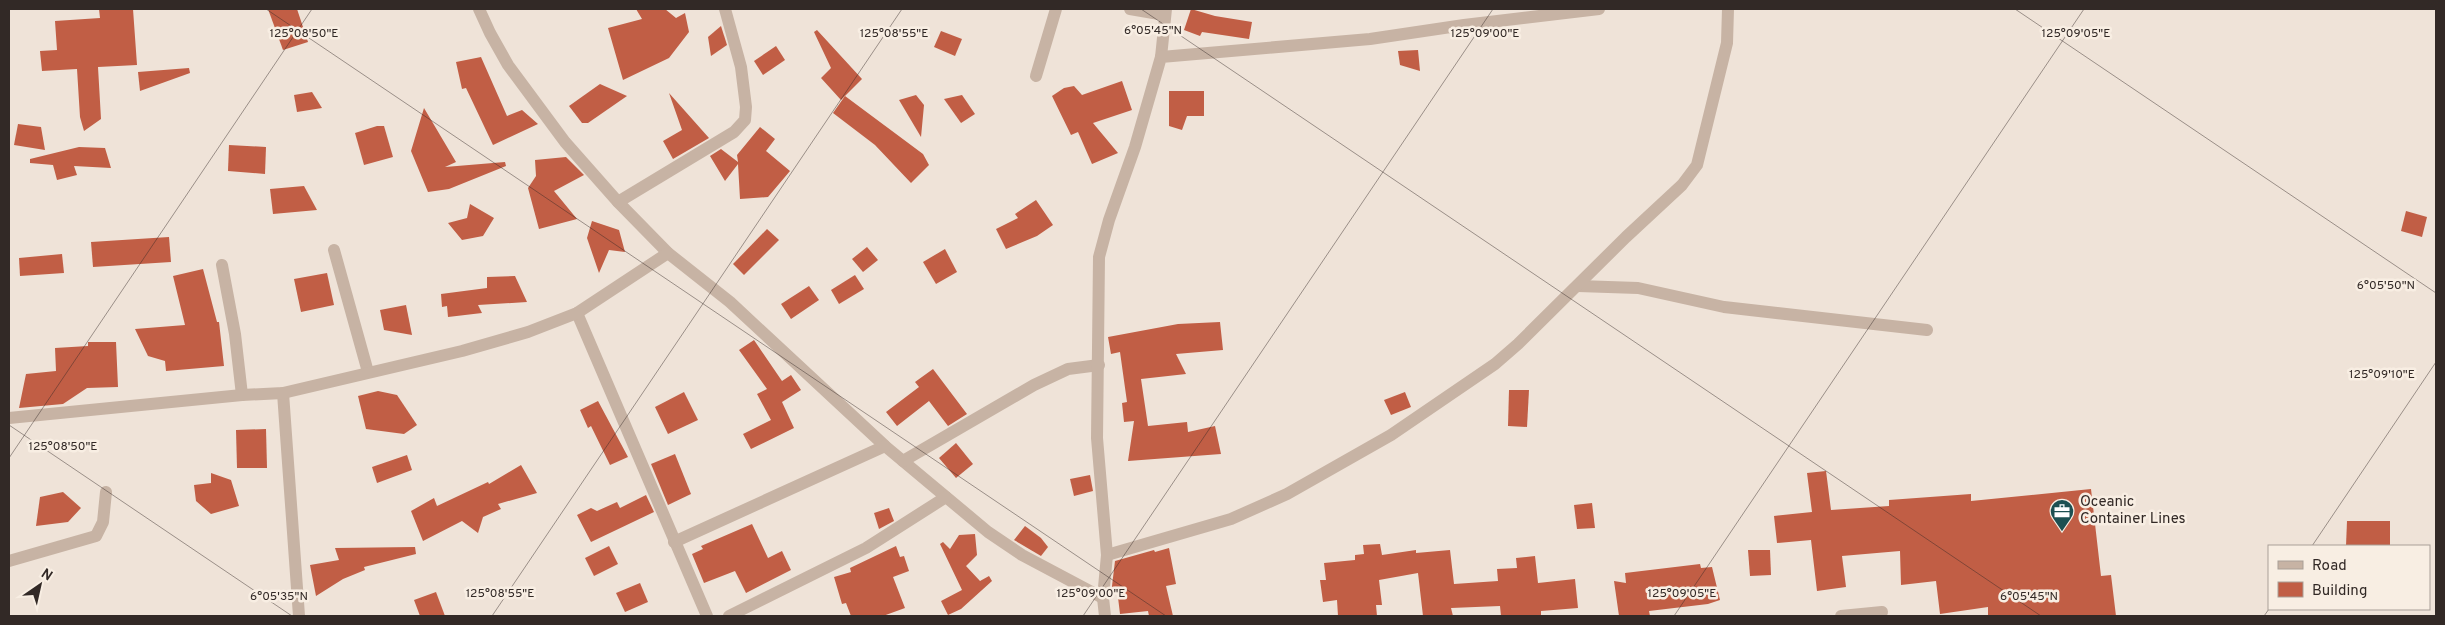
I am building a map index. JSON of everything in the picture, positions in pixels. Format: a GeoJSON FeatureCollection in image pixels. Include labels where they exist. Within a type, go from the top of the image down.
{"type":"FeatureCollection","features":[{"type":"Feature","properties":{"kind":"street"},"geometry":{"type":"LineString","coordinates":[[479,9],[508,65],[566,142],[618,202],[668,253],[730,302],[885,446],[988,532],[1022,555],[1103,598]]}},
{"type":"Feature","properties":{"kind":"street"},"geometry":{"type":"LineString","coordinates":[[618,202],[734,132],[745,120],[746,106],[740,67],[725,9]]}},
{"type":"Feature","properties":{"kind":"street"},"geometry":{"type":"LineString","coordinates":[[1036,76],[1056,9]]}},
{"type":"Feature","properties":{"kind":"street"},"geometry":{"type":"LineString","coordinates":[[1105,616],[1103,598],[1107,555],[1097,438],[1099,257],[1109,220],[1135,146],[1161,57],[1166,12],[1130,9]]}},
{"type":"Feature","properties":{"kind":"street"},"geometry":{"type":"LineString","coordinates":[[1161,57],[1370,39],[1464,25],[1599,9]]}},
{"type":"Feature","properties":{"kind":"street"},"geometry":{"type":"LineString","coordinates":[[1107,555],[1231,519],[1287,494],[1391,435],[1494,364],[1682,185],[1697,166],[1727,43],[1728,9]]}},
{"type":"Feature","properties":{"kind":"street"},"geometry":{"type":"LineString","coordinates":[[334,250],[368,372]]}},
{"type":"Feature","properties":{"kind":"street"},"geometry":{"type":"LineString","coordinates":[[9,418],[242,395],[283,393],[471,348],[528,332],[577,313],[668,253]]}},
{"type":"Feature","properties":{"kind":"street"},"geometry":{"type":"LineString","coordinates":[[222,265],[235,334],[242,395]]}},
{"type":"Feature","properties":{"kind":"street"},"geometry":{"type":"LineString","coordinates":[[1578,286],[1638,288],[1724,307],[1927,330]]}},
{"type":"Feature","properties":{"kind":"street"},"geometry":{"type":"LineString","coordinates":[[577,313],[707,616]]}},
{"type":"Feature","properties":{"kind":"street"},"geometry":{"type":"LineString","coordinates":[[902,461],[1034,385],[1068,369],[1098,364]]}},
{"type":"Feature","properties":{"kind":"street"},"geometry":{"type":"LineString","coordinates":[[283,393],[299,616]]}},
{"type":"Feature","properties":{"kind":"street"},"geometry":{"type":"LineString","coordinates":[[674,542],[885,446]]}},
{"type":"Feature","properties":{"kind":"street"},"geometry":{"type":"LineString","coordinates":[[9,561],[96,536],[103,522],[106,492]]}},
{"type":"Feature","properties":{"kind":"street"},"geometry":{"type":"LineString","coordinates":[[729,616],[866,548],[946,497]]}},
{"type":"Feature","properties":{"kind":"street"},"geometry":{"type":"LineString","coordinates":[[1841,616],[1882,612]]}},
{"type":"Feature","properties":{"kind":"building"},"geometry":{"type":"Polygon","coordinates":[[[99,9],[133,9],[137,65],[98,67],[101,119],[84,131],[80,117],[77,69],[42,71],[40,51],[57,50],[55,21],[100,18],[99,9]]]}},
{"type":"Feature","properties":{"kind":"building"},"geometry":{"type":"Polygon","coordinates":[[[268,9],[297,9],[308,42],[283,50],[268,9]]]}},
{"type":"Feature","properties":{"kind":"building"},"geometry":{"type":"Polygon","coordinates":[[[636,9],[665,9],[676,18],[685,13],[689,32],[669,58],[623,80],[608,28],[642,19],[636,9]]]}},
{"type":"Feature","properties":{"kind":"building"},"geometry":{"type":"Polygon","coordinates":[[[1191,9],[1215,16],[1252,22],[1249,39],[1202,32],[1200,36],[1184,30],[1191,9]]]}},
{"type":"Feature","properties":{"kind":"building"},"geometry":{"type":"Polygon","coordinates":[[[721,26],[727,45],[711,56],[708,37],[721,26]]]}},
{"type":"Feature","properties":{"kind":"building"},"geometry":{"type":"Polygon","coordinates":[[[817,30],[862,79],[841,100],[821,78],[831,68],[814,32],[817,30]]]}},
{"type":"Feature","properties":{"kind":"building"},"geometry":{"type":"Polygon","coordinates":[[[941,31],[962,39],[955,56],[934,47],[941,31]]]}},
{"type":"Feature","properties":{"kind":"building"},"geometry":{"type":"Polygon","coordinates":[[[776,46],[785,60],[763,75],[754,61],[776,46]]]}},
{"type":"Feature","properties":{"kind":"building"},"geometry":{"type":"Polygon","coordinates":[[[1418,50],[1420,71],[1400,65],[1398,51],[1418,50]]]}},
{"type":"Feature","properties":{"kind":"building"},"geometry":{"type":"Polygon","coordinates":[[[481,57],[507,116],[522,110],[538,124],[493,145],[466,88],[462,89],[456,62],[481,57]]]}},
{"type":"Feature","properties":{"kind":"building"},"geometry":{"type":"Polygon","coordinates":[[[189,68],[190,73],[140,91],[138,72],[189,68]]]}},
{"type":"Feature","properties":{"kind":"building"},"geometry":{"type":"Polygon","coordinates":[[[1122,81],[1132,110],[1093,123],[1118,153],[1092,164],[1078,132],[1071,135],[1052,96],[1064,88],[1074,86],[1082,95],[1122,81]]]}},
{"type":"Feature","properties":{"kind":"building"},"geometry":{"type":"Polygon","coordinates":[[[600,84],[627,96],[588,123],[582,123],[569,106],[600,84]]]}},
{"type":"Feature","properties":{"kind":"building"},"geometry":{"type":"Polygon","coordinates":[[[1169,91],[1204,91],[1204,116],[1187,116],[1182,130],[1169,126],[1169,91]]]}},
{"type":"Feature","properties":{"kind":"building"},"geometry":{"type":"Polygon","coordinates":[[[312,92],[322,108],[297,112],[294,95],[312,92]]]}},
{"type":"Feature","properties":{"kind":"building"},"geometry":{"type":"Polygon","coordinates":[[[669,93],[709,138],[673,159],[663,141],[682,130],[669,93]]]}},
{"type":"Feature","properties":{"kind":"building"},"geometry":{"type":"Polygon","coordinates":[[[916,95],[924,105],[921,137],[899,100],[916,95]]]}},
{"type":"Feature","properties":{"kind":"building"},"geometry":{"type":"Polygon","coordinates":[[[962,95],[975,114],[961,123],[944,99],[962,95]]]}},
{"type":"Feature","properties":{"kind":"building"},"geometry":{"type":"Polygon","coordinates":[[[845,96],[923,154],[929,165],[911,183],[875,145],[833,113],[845,96]]]}},
{"type":"Feature","properties":{"kind":"building"},"geometry":{"type":"Polygon","coordinates":[[[424,108],[456,162],[445,167],[505,162],[506,166],[449,189],[428,192],[411,151],[424,108]]]}},
{"type":"Feature","properties":{"kind":"building"},"geometry":{"type":"Polygon","coordinates":[[[18,124],[41,127],[45,150],[14,145],[18,124]]]}},
{"type":"Feature","properties":{"kind":"building"},"geometry":{"type":"Polygon","coordinates":[[[377,126],[384,126],[393,157],[364,165],[355,133],[377,126]]]}},
{"type":"Feature","properties":{"kind":"building"},"geometry":{"type":"Polygon","coordinates":[[[760,127],[775,139],[766,151],[790,171],[768,197],[740,199],[738,164],[725,181],[710,156],[721,149],[738,162],[737,155],[760,127]]]}},
{"type":"Feature","properties":{"kind":"building"},"geometry":{"type":"Polygon","coordinates":[[[229,145],[266,147],[265,174],[228,171],[229,145]]]}},
{"type":"Feature","properties":{"kind":"building"},"geometry":{"type":"Polygon","coordinates":[[[79,147],[105,148],[111,168],[74,166],[77,175],[57,180],[53,165],[30,163],[30,159],[79,147]]]}},
{"type":"Feature","properties":{"kind":"building"},"geometry":{"type":"Polygon","coordinates":[[[566,157],[584,175],[554,191],[577,219],[539,229],[528,188],[536,176],[535,160],[566,157]]]}},
{"type":"Feature","properties":{"kind":"building"},"geometry":{"type":"Polygon","coordinates":[[[304,186],[317,210],[273,214],[270,189],[304,186]]]}},
{"type":"Feature","properties":{"kind":"building"},"geometry":{"type":"Polygon","coordinates":[[[1036,200],[1053,225],[1037,236],[1006,249],[996,229],[1018,218],[1015,214],[1036,200]]]}},
{"type":"Feature","properties":{"kind":"building"},"geometry":{"type":"Polygon","coordinates":[[[470,204],[494,218],[483,236],[462,240],[448,223],[467,218],[470,204]]]}},
{"type":"Feature","properties":{"kind":"building"},"geometry":{"type":"Polygon","coordinates":[[[2406,211],[2427,217],[2422,237],[2401,231],[2406,211]]]}},
{"type":"Feature","properties":{"kind":"building"},"geometry":{"type":"Polygon","coordinates":[[[592,221],[619,230],[625,252],[609,250],[599,273],[587,238],[592,221]]]}},
{"type":"Feature","properties":{"kind":"building"},"geometry":{"type":"Polygon","coordinates":[[[767,229],[779,240],[744,275],[733,264],[767,229]]]}},
{"type":"Feature","properties":{"kind":"building"},"geometry":{"type":"Polygon","coordinates":[[[169,237],[171,262],[93,267],[91,242],[169,237]]]}},
{"type":"Feature","properties":{"kind":"building"},"geometry":{"type":"Polygon","coordinates":[[[867,247],[878,260],[863,272],[852,259],[867,247]]]}},
{"type":"Feature","properties":{"kind":"building"},"geometry":{"type":"Polygon","coordinates":[[[945,249],[957,272],[936,284],[923,262],[945,249]]]}},
{"type":"Feature","properties":{"kind":"building"},"geometry":{"type":"Polygon","coordinates":[[[62,254],[64,273],[20,276],[19,258],[62,254]]]}},
{"type":"Feature","properties":{"kind":"building"},"geometry":{"type":"Polygon","coordinates":[[[203,269],[217,322],[219,322],[224,366],[166,371],[165,361],[148,356],[135,329],[185,325],[173,276],[203,269]]]}},
{"type":"Feature","properties":{"kind":"building"},"geometry":{"type":"Polygon","coordinates":[[[327,273],[334,305],[301,312],[294,279],[327,273]]]}},
{"type":"Feature","properties":{"kind":"building"},"geometry":{"type":"Polygon","coordinates":[[[855,275],[864,289],[839,304],[831,290],[855,275]]]}},
{"type":"Feature","properties":{"kind":"building"},"geometry":{"type":"Polygon","coordinates":[[[515,276],[527,302],[478,305],[482,313],[448,317],[447,306],[442,307],[441,294],[487,288],[487,277],[515,276]]]}},
{"type":"Feature","properties":{"kind":"building"},"geometry":{"type":"Polygon","coordinates":[[[809,286],[819,300],[791,319],[781,304],[809,286]]]}},
{"type":"Feature","properties":{"kind":"building"},"geometry":{"type":"Polygon","coordinates":[[[406,305],[412,335],[384,330],[380,310],[406,305]]]}},
{"type":"Feature","properties":{"kind":"building"},"geometry":{"type":"Polygon","coordinates":[[[1220,322],[1223,350],[1176,354],[1186,374],[1141,379],[1148,426],[1187,422],[1188,432],[1215,426],[1221,454],[1128,461],[1134,421],[1124,422],[1122,403],[1127,402],[1120,352],[1111,354],[1108,337],[1178,324],[1220,322]]]}},
{"type":"Feature","properties":{"kind":"building"},"geometry":{"type":"Polygon","coordinates":[[[754,340],[782,381],[791,375],[801,390],[782,402],[794,428],[751,449],[743,434],[771,420],[757,394],[767,389],[739,350],[754,340]]]}},
{"type":"Feature","properties":{"kind":"building"},"geometry":{"type":"Polygon","coordinates":[[[88,342],[116,342],[118,387],[87,388],[63,404],[19,408],[26,374],[56,371],[55,348],[88,346],[88,342]]]}},
{"type":"Feature","properties":{"kind":"building"},"geometry":{"type":"Polygon","coordinates":[[[933,369],[967,414],[948,426],[929,401],[897,426],[886,412],[919,387],[915,382],[933,369]]]}},
{"type":"Feature","properties":{"kind":"building"},"geometry":{"type":"Polygon","coordinates":[[[1509,390],[1529,390],[1527,427],[1508,426],[1509,390]]]}},
{"type":"Feature","properties":{"kind":"building"},"geometry":{"type":"Polygon","coordinates":[[[378,391],[397,395],[417,425],[404,434],[366,429],[358,396],[378,391]]]}},
{"type":"Feature","properties":{"kind":"building"},"geometry":{"type":"Polygon","coordinates":[[[684,392],[698,420],[668,434],[655,407],[684,392]]]}},
{"type":"Feature","properties":{"kind":"building"},"geometry":{"type":"Polygon","coordinates":[[[1405,392],[1411,407],[1391,415],[1384,400],[1405,392]]]}},
{"type":"Feature","properties":{"kind":"building"},"geometry":{"type":"Polygon","coordinates":[[[598,401],[628,457],[610,465],[591,426],[588,428],[580,410],[598,401]]]}},
{"type":"Feature","properties":{"kind":"building"},"geometry":{"type":"Polygon","coordinates":[[[266,429],[267,468],[237,468],[236,430],[266,429]]]}},
{"type":"Feature","properties":{"kind":"building"},"geometry":{"type":"Polygon","coordinates":[[[956,443],[973,464],[956,478],[939,458],[956,443]]]}},
{"type":"Feature","properties":{"kind":"building"},"geometry":{"type":"Polygon","coordinates":[[[675,454],[691,494],[668,505],[651,464],[675,454]]]}},
{"type":"Feature","properties":{"kind":"building"},"geometry":{"type":"Polygon","coordinates":[[[407,455],[412,470],[377,483],[372,467],[407,455]]]}},
{"type":"Feature","properties":{"kind":"building"},"geometry":{"type":"Polygon","coordinates":[[[521,465],[537,493],[498,504],[501,509],[483,517],[478,533],[462,521],[423,541],[411,511],[434,498],[437,506],[488,482],[489,484],[521,465]]]}},
{"type":"Feature","properties":{"kind":"building"},"geometry":{"type":"Polygon","coordinates":[[[1826,471],[1831,510],[1889,506],[1889,500],[1971,494],[1971,501],[2091,489],[2101,576],[2111,575],[2116,616],[1988,616],[1988,607],[1940,614],[1936,581],[1901,585],[1900,551],[1842,556],[1846,587],[1817,591],[1811,540],[1777,543],[1774,516],[1812,512],[1807,473],[1826,471]]]}},
{"type":"Feature","properties":{"kind":"building"},"geometry":{"type":"Polygon","coordinates":[[[211,473],[231,480],[239,506],[211,514],[196,501],[194,485],[211,483],[211,473]]]}},
{"type":"Feature","properties":{"kind":"building"},"geometry":{"type":"Polygon","coordinates":[[[1090,475],[1093,491],[1074,496],[1070,479],[1090,475]]]}},
{"type":"Feature","properties":{"kind":"building"},"geometry":{"type":"Polygon","coordinates":[[[63,492],[81,508],[68,522],[36,526],[40,497],[63,492]]]}},
{"type":"Feature","properties":{"kind":"building"},"geometry":{"type":"Polygon","coordinates":[[[646,495],[654,512],[591,542],[577,515],[591,508],[597,511],[617,502],[620,508],[646,495]]]}},
{"type":"Feature","properties":{"kind":"building"},"geometry":{"type":"Polygon","coordinates":[[[1592,503],[1595,528],[1577,529],[1574,505],[1592,503]]]}},
{"type":"Feature","properties":{"kind":"building"},"geometry":{"type":"Polygon","coordinates":[[[889,508],[894,521],[879,529],[874,513],[889,508]]]}},
{"type":"Feature","properties":{"kind":"building"},"geometry":{"type":"Polygon","coordinates":[[[2347,521],[2390,521],[2390,545],[2346,545],[2347,521]]]}},
{"type":"Feature","properties":{"kind":"building"},"geometry":{"type":"Polygon","coordinates":[[[752,524],[768,558],[782,551],[791,570],[746,593],[735,571],[704,583],[692,554],[703,549],[701,546],[752,524]]]}},
{"type":"Feature","properties":{"kind":"building"},"geometry":{"type":"Polygon","coordinates":[[[1025,526],[1041,538],[1048,547],[1041,556],[1014,540],[1025,526]]]}},
{"type":"Feature","properties":{"kind":"building"},"geometry":{"type":"Polygon","coordinates":[[[975,534],[977,555],[966,566],[980,581],[989,576],[992,581],[961,609],[948,615],[941,601],[962,590],[940,544],[943,542],[950,549],[959,535],[975,534]]]}},
{"type":"Feature","properties":{"kind":"building"},"geometry":{"type":"Polygon","coordinates":[[[1380,544],[1382,555],[1416,550],[1416,553],[1450,550],[1454,584],[1498,581],[1497,569],[1517,568],[1516,558],[1535,556],[1538,583],[1575,579],[1578,608],[1541,611],[1541,616],[1501,616],[1500,606],[1451,608],[1453,616],[1423,616],[1418,573],[1379,580],[1382,605],[1376,605],[1377,616],[1338,616],[1337,600],[1323,602],[1320,580],[1326,580],[1324,563],[1355,560],[1355,555],[1364,554],[1363,545],[1380,544]]]}},
{"type":"Feature","properties":{"kind":"building"},"geometry":{"type":"Polygon","coordinates":[[[609,546],[618,564],[594,576],[585,558],[609,546]]]}},
{"type":"Feature","properties":{"kind":"building"},"geometry":{"type":"Polygon","coordinates":[[[896,546],[900,557],[904,556],[909,571],[893,577],[905,608],[883,616],[851,616],[846,603],[842,604],[834,577],[851,572],[850,568],[896,546]]]}},
{"type":"Feature","properties":{"kind":"building"},"geometry":{"type":"Polygon","coordinates":[[[415,547],[416,554],[364,567],[365,570],[343,579],[316,596],[310,565],[339,560],[335,548],[415,547]]]}},
{"type":"Feature","properties":{"kind":"building"},"geometry":{"type":"Polygon","coordinates":[[[1169,548],[1176,584],[1166,586],[1173,616],[1149,616],[1148,611],[1120,614],[1117,589],[1113,590],[1112,586],[1115,561],[1154,550],[1155,552],[1169,548]]]}},
{"type":"Feature","properties":{"kind":"building"},"geometry":{"type":"Polygon","coordinates":[[[1748,550],[1770,550],[1771,575],[1750,576],[1748,550]]]}},
{"type":"Feature","properties":{"kind":"building"},"geometry":{"type":"Polygon","coordinates":[[[1700,564],[1701,568],[1712,567],[1720,600],[1708,604],[1649,611],[1650,616],[1619,616],[1614,581],[1626,583],[1625,573],[1700,564]]]}},
{"type":"Feature","properties":{"kind":"building"},"geometry":{"type":"Polygon","coordinates":[[[640,583],[648,602],[625,612],[616,593],[640,583]]]}},
{"type":"Feature","properties":{"kind":"building"},"geometry":{"type":"Polygon","coordinates":[[[436,592],[445,616],[420,616],[414,600],[436,592]]]}},
{"type":"Feature","properties":{"kind":"place","name":"Oceanic Container Lines"},"geometry":{"type":"Point","coordinates":[2062,532]}}]}
